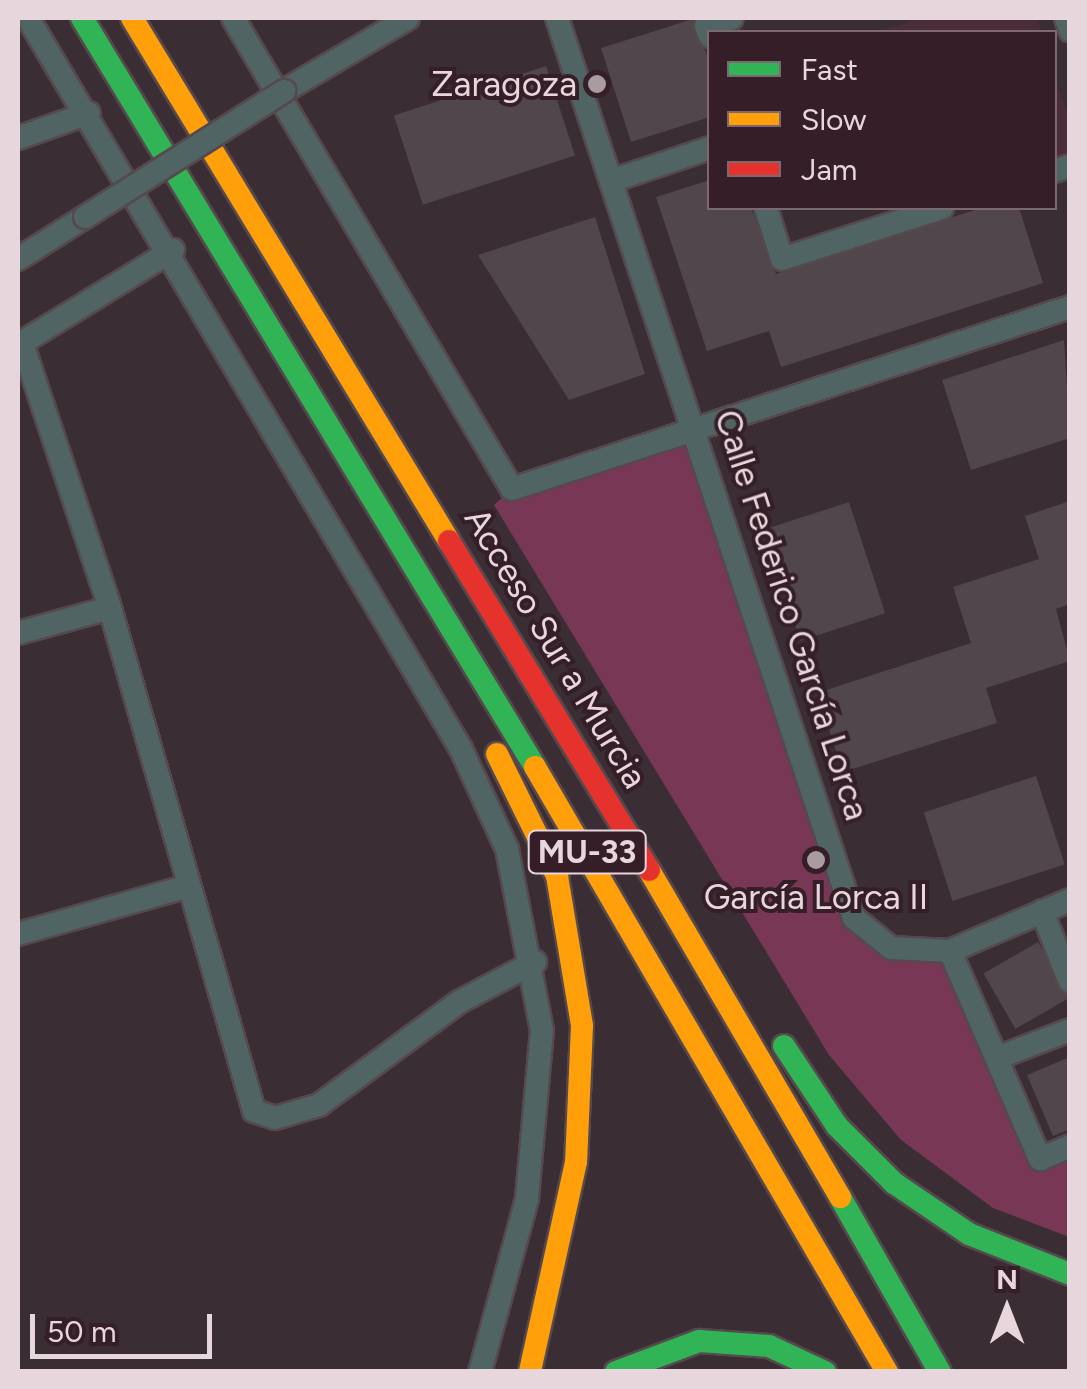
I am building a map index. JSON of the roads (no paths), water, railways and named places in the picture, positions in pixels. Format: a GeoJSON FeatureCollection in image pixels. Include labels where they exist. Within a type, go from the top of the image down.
{"type":"FeatureCollection","features":[{"type":"Feature","properties":{"kind":"highway","name":"MU-33"},"geometry":{"type":"LineString","coordinates":[[82,18],[279,337],[886,1372]]}},
{"type":"Feature","properties":{"kind":"highway","name":"Acceso Sur a Murcia"},"geometry":{"type":"LineString","coordinates":[[132,18],[695,946],[940,1372]]}},
{"type":"Feature","properties":{"kind":"highway"},"geometry":{"type":"LineString","coordinates":[[279,337],[536,826],[565,906],[579,988],[581,1122],[530,1372]]}},
{"type":"Feature","properties":{"kind":"highway"},"geometry":{"type":"LineString","coordinates":[[695,946],[755,999],[837,1126],[894,1183],[968,1234],[1070,1274]]}},
{"type":"Feature","properties":{"kind":"highway"},"geometry":{"type":"LineString","coordinates":[[616,1372],[699,1341],[769,1346],[825,1372]]}},
{"type":"Feature","properties":{"kind":"street"},"geometry":{"type":"LineString","coordinates":[[28,18],[173,250],[477,780],[507,849],[535,962],[542,1030],[527,1199],[480,1372]]}},
{"type":"Feature","properties":{"kind":"street"},"geometry":{"type":"LineString","coordinates":[[236,18],[512,489],[1070,306]]}},
{"type":"Feature","properties":{"kind":"street"},"geometry":{"type":"LineString","coordinates":[[18,259],[284,91],[408,18]]}},
{"type":"Feature","properties":{"kind":"street","name":"Calle Federico García Lorca"},"geometry":{"type":"LineString","coordinates":[[558,18],[854,918],[891,948],[950,951]]}},
{"type":"Feature","properties":{"kind":"street"},"geometry":{"type":"LineString","coordinates":[[703,26],[732,18]]}},
{"type":"Feature","properties":{"kind":"street"},"geometry":{"type":"LineString","coordinates":[[1066,18],[1070,30]]}},
{"type":"Feature","properties":{"kind":"street"},"geometry":{"type":"LineString","coordinates":[[18,138],[89,113]]}},
{"type":"Feature","properties":{"kind":"street"},"geometry":{"type":"LineString","coordinates":[[611,181],[707,149]]}},
{"type":"Feature","properties":{"kind":"street"},"geometry":{"type":"LineString","coordinates":[[767,210],[782,259],[936,210]]}},
{"type":"Feature","properties":{"kind":"street"},"geometry":{"type":"LineString","coordinates":[[173,250],[20,344],[110,608],[185,887],[262,1118],[319,1105],[458,1002],[535,962]]}},
{"type":"Feature","properties":{"kind":"street"},"geometry":{"type":"LineString","coordinates":[[18,633],[110,608]]}},
{"type":"Feature","properties":{"kind":"street"},"geometry":{"type":"LineString","coordinates":[[18,934],[185,887]]}},
{"type":"Feature","properties":{"kind":"street"},"geometry":{"type":"LineString","coordinates":[[1070,900],[950,951],[1040,1159],[1070,1146]]}},
{"type":"Feature","properties":{"kind":"street"},"geometry":{"type":"LineString","coordinates":[[1042,911],[1070,982]]}},
{"type":"Feature","properties":{"kind":"street"},"geometry":{"type":"LineString","coordinates":[[997,1058],[1070,1030]]}},
{"type":"Feature","properties":{"kind":"place","name":"Zaragoza"},"geometry":{"type":"Point","coordinates":[597,84]}},
{"type":"Feature","properties":{"kind":"place","name":"García Lorca II"},"geometry":{"type":"Point","coordinates":[816,860]}}]}
